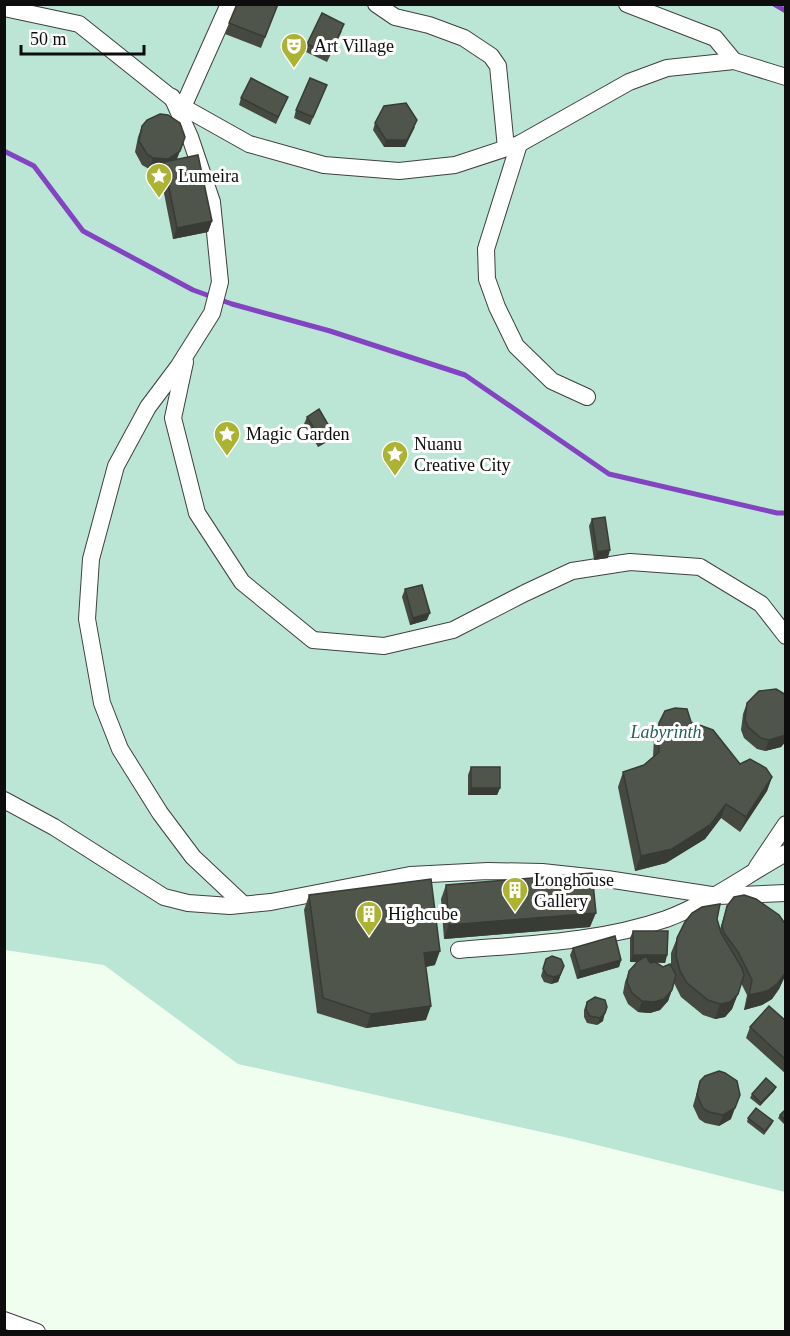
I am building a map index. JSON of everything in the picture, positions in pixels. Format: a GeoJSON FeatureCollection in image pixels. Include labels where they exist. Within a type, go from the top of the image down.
{"type":"FeatureCollection","features":[{"type":"Feature","properties":{"kind":"street"},"geometry":{"type":"LineString","coordinates":[[229,4],[177,102],[212,202],[220,282],[212,313],[178,367],[148,407],[116,466],[91,559],[87,619],[102,703],[120,749],[160,813],[193,857],[243,904]]}},
{"type":"Feature","properties":{"kind":"street"},"geometry":{"type":"LineString","coordinates":[[376,4],[395,17],[464,38],[491,56],[498,66],[512,146],[486,249],[487,279],[497,308],[516,346],[552,381],[587,397]]}},
{"type":"Feature","properties":{"kind":"street"},"geometry":{"type":"LineString","coordinates":[[627,4],[715,38],[734,61]]}},
{"type":"Feature","properties":{"kind":"street"},"geometry":{"type":"LineString","coordinates":[[4,9],[79,24],[177,102],[249,144],[324,165],[399,171],[455,165],[512,146],[629,82],[667,68],[734,61],[786,77]]}},
{"type":"Feature","properties":{"kind":"street"},"geometry":{"type":"LineString","coordinates":[[188,350],[173,418],[196,513],[242,582],[314,640],[384,646],[453,630],[525,592],[572,571],[630,562],[700,567],[761,604],[786,636]]}},
{"type":"Feature","properties":{"kind":"street"},"geometry":{"type":"LineString","coordinates":[[4,800],[54,827],[164,897],[188,903],[230,906],[272,902],[410,875],[488,871],[542,872],[718,896],[786,893]]}},
{"type":"Feature","properties":{"kind":"street"},"geometry":{"type":"LineString","coordinates":[[754,870],[786,824]]}},
{"type":"Feature","properties":{"kind":"street"},"geometry":{"type":"LineString","coordinates":[[459,950],[597,938],[666,918],[718,896],[754,870],[786,853]]}},
{"type":"Feature","properties":{"kind":"street"},"geometry":{"type":"LineString","coordinates":[[4,1320],[37,1332]]}},
{"type":"Feature","properties":{"kind":"green space","name":"Nuanu Creative City"},"geometry":{"type":"Polygon","coordinates":[[[4,5],[785,5],[785,1192],[573,1139],[238,1064],[104,965],[5,950],[4,5]]]}},
{"type":"Feature","properties":{"kind":"building"},"geometry":{"type":"Polygon","coordinates":[[[237,4],[278,4],[265,37],[229,23],[237,4]]]}},
{"type":"Feature","properties":{"kind":"building"},"geometry":{"type":"Polygon","coordinates":[[[322,13],[344,24],[330,54],[307,44],[322,13]]]}},
{"type":"Feature","properties":{"kind":"building"},"geometry":{"type":"Polygon","coordinates":[[[251,78],[288,97],[278,117],[241,98],[251,78]]]}},
{"type":"Feature","properties":{"kind":"building"},"geometry":{"type":"Polygon","coordinates":[[[310,78],[327,85],[313,117],[296,110],[310,78]]]}},
{"type":"Feature","properties":{"kind":"building"},"geometry":{"type":"Polygon","coordinates":[[[406,103],[417,120],[407,140],[386,140],[375,123],[384,106],[406,103]]]}},
{"type":"Feature","properties":{"kind":"building"},"geometry":{"type":"Polygon","coordinates":[[[160,114],[168,115],[180,123],[185,137],[180,151],[168,159],[153,158],[147,154],[139,141],[142,126],[147,120],[160,114]]]}},
{"type":"Feature","properties":{"kind":"building"},"geometry":{"type":"Polygon","coordinates":[[[198,155],[212,221],[177,228],[164,162],[198,155]]]}},
{"type":"Feature","properties":{"kind":"building"},"geometry":{"type":"Polygon","coordinates":[[[319,409],[333,433],[321,440],[307,417],[319,409]]]}},
{"type":"Feature","properties":{"kind":"building"},"geometry":{"type":"Polygon","coordinates":[[[605,517],[610,550],[597,552],[592,519],[605,517]]]}},
{"type":"Feature","properties":{"kind":"building"},"geometry":{"type":"Polygon","coordinates":[[[422,585],[430,613],[413,618],[405,589],[422,585]]]}},
{"type":"Feature","properties":{"kind":"building"},"geometry":{"type":"Polygon","coordinates":[[[776,689],[786,695],[786,735],[769,740],[761,738],[748,727],[745,720],[747,703],[759,691],[776,689]]]}},
{"type":"Feature","properties":{"kind":"building"},"geometry":{"type":"Polygon","coordinates":[[[675,708],[687,709],[691,722],[713,730],[740,764],[750,759],[766,768],[772,777],[746,817],[726,804],[710,825],[672,849],[641,856],[623,772],[644,765],[659,752],[659,723],[665,711],[675,708]]]}},
{"type":"Feature","properties":{"kind":"building"},"geometry":{"type":"Polygon","coordinates":[[[471,767],[500,767],[500,788],[471,788],[471,767]]]}},
{"type":"Feature","properties":{"kind":"building","name":"Longhouse Gallery"},"geometry":{"type":"Polygon","coordinates":[[[592,873],[596,913],[449,925],[446,885],[592,873]]]}},
{"type":"Feature","properties":{"kind":"building","name":"Highcube"},"geometry":{"type":"Polygon","coordinates":[[[431,879],[440,951],[424,953],[431,1006],[371,1014],[323,998],[309,895],[431,879]]]}},
{"type":"Feature","properties":{"kind":"building"},"geometry":{"type":"Polygon","coordinates":[[[744,895],[756,899],[779,915],[786,925],[786,971],[784,975],[767,991],[749,995],[752,980],[722,926],[727,906],[734,897],[744,895]]]}},
{"type":"Feature","properties":{"kind":"building"},"geometry":{"type":"Polygon","coordinates":[[[720,904],[717,919],[721,933],[744,975],[738,994],[730,1002],[720,1004],[708,1000],[687,983],[680,971],[676,956],[677,938],[692,913],[702,907],[720,904]]]}},
{"type":"Feature","properties":{"kind":"building"},"geometry":{"type":"Polygon","coordinates":[[[633,931],[668,931],[667,955],[633,955],[633,931]]]}},
{"type":"Feature","properties":{"kind":"building"},"geometry":{"type":"Polygon","coordinates":[[[615,936],[621,960],[580,971],[573,948],[615,936]]]}},
{"type":"Feature","properties":{"kind":"building"},"geometry":{"type":"Polygon","coordinates":[[[552,956],[561,959],[564,966],[560,975],[554,977],[547,975],[543,969],[546,959],[552,956]]]}},
{"type":"Feature","properties":{"kind":"building"},"geometry":{"type":"Polygon","coordinates":[[[646,956],[650,963],[655,962],[663,967],[670,964],[676,975],[672,990],[664,999],[654,1002],[642,1001],[632,993],[627,982],[629,971],[646,956]]]}},
{"type":"Feature","properties":{"kind":"building"},"geometry":{"type":"Polygon","coordinates":[[[595,997],[605,1000],[607,1007],[600,1018],[590,1016],[586,1009],[587,1002],[595,997]]]}},
{"type":"Feature","properties":{"kind":"building"},"geometry":{"type":"Polygon","coordinates":[[[769,1006],[786,1021],[786,1060],[750,1027],[769,1006]]]}},
{"type":"Feature","properties":{"kind":"building"},"geometry":{"type":"Polygon","coordinates":[[[719,1071],[737,1081],[740,1095],[735,1108],[723,1115],[703,1108],[697,1095],[700,1081],[705,1076],[719,1071]]]}},
{"type":"Feature","properties":{"kind":"building"},"geometry":{"type":"Polygon","coordinates":[[[766,1078],[776,1087],[761,1103],[752,1094],[766,1078]]]}},
{"type":"Feature","properties":{"kind":"building"},"geometry":{"type":"Polygon","coordinates":[[[756,1108],[773,1121],[765,1131],[748,1118],[756,1108]]]}},
{"type":"Feature","properties":{"kind":"building"},"geometry":{"type":"Polygon","coordinates":[[[786,1109],[786,1121],[780,1115],[786,1109]]]}},
{"type":"Feature","properties":{"kind":"waterway"},"geometry":{"type":"LineString","coordinates":[[774,4],[786,11]]}},
{"type":"Feature","properties":{"kind":"waterway"},"geometry":{"type":"LineString","coordinates":[[4,151],[34,166],[83,231],[193,290],[465,375],[609,474],[777,513],[786,513]]}},
{"type":"Feature","properties":{"kind":"place","name":"Art Village"},"geometry":{"type":"Point","coordinates":[294,69]}},
{"type":"Feature","properties":{"kind":"place","name":"Lumeira"},"geometry":{"type":"Point","coordinates":[159,199]}},
{"type":"Feature","properties":{"kind":"place","name":"Magic Garden"},"geometry":{"type":"Point","coordinates":[227,457]}},
{"type":"Feature","properties":{"kind":"place","name":"Nuanu Creative City"},"geometry":{"type":"Point","coordinates":[395,477]}},
{"type":"Feature","properties":{"kind":"place","name":"Longhouse Gallery"},"geometry":{"type":"Point","coordinates":[515,913]}},
{"type":"Feature","properties":{"kind":"place","name":"Highcube"},"geometry":{"type":"Point","coordinates":[369,937]}},
{"type":"Feature","properties":{"kind":"park label","name":"Labyrinth"},"geometry":{"type":"Point","coordinates":[666,732]}}]}
